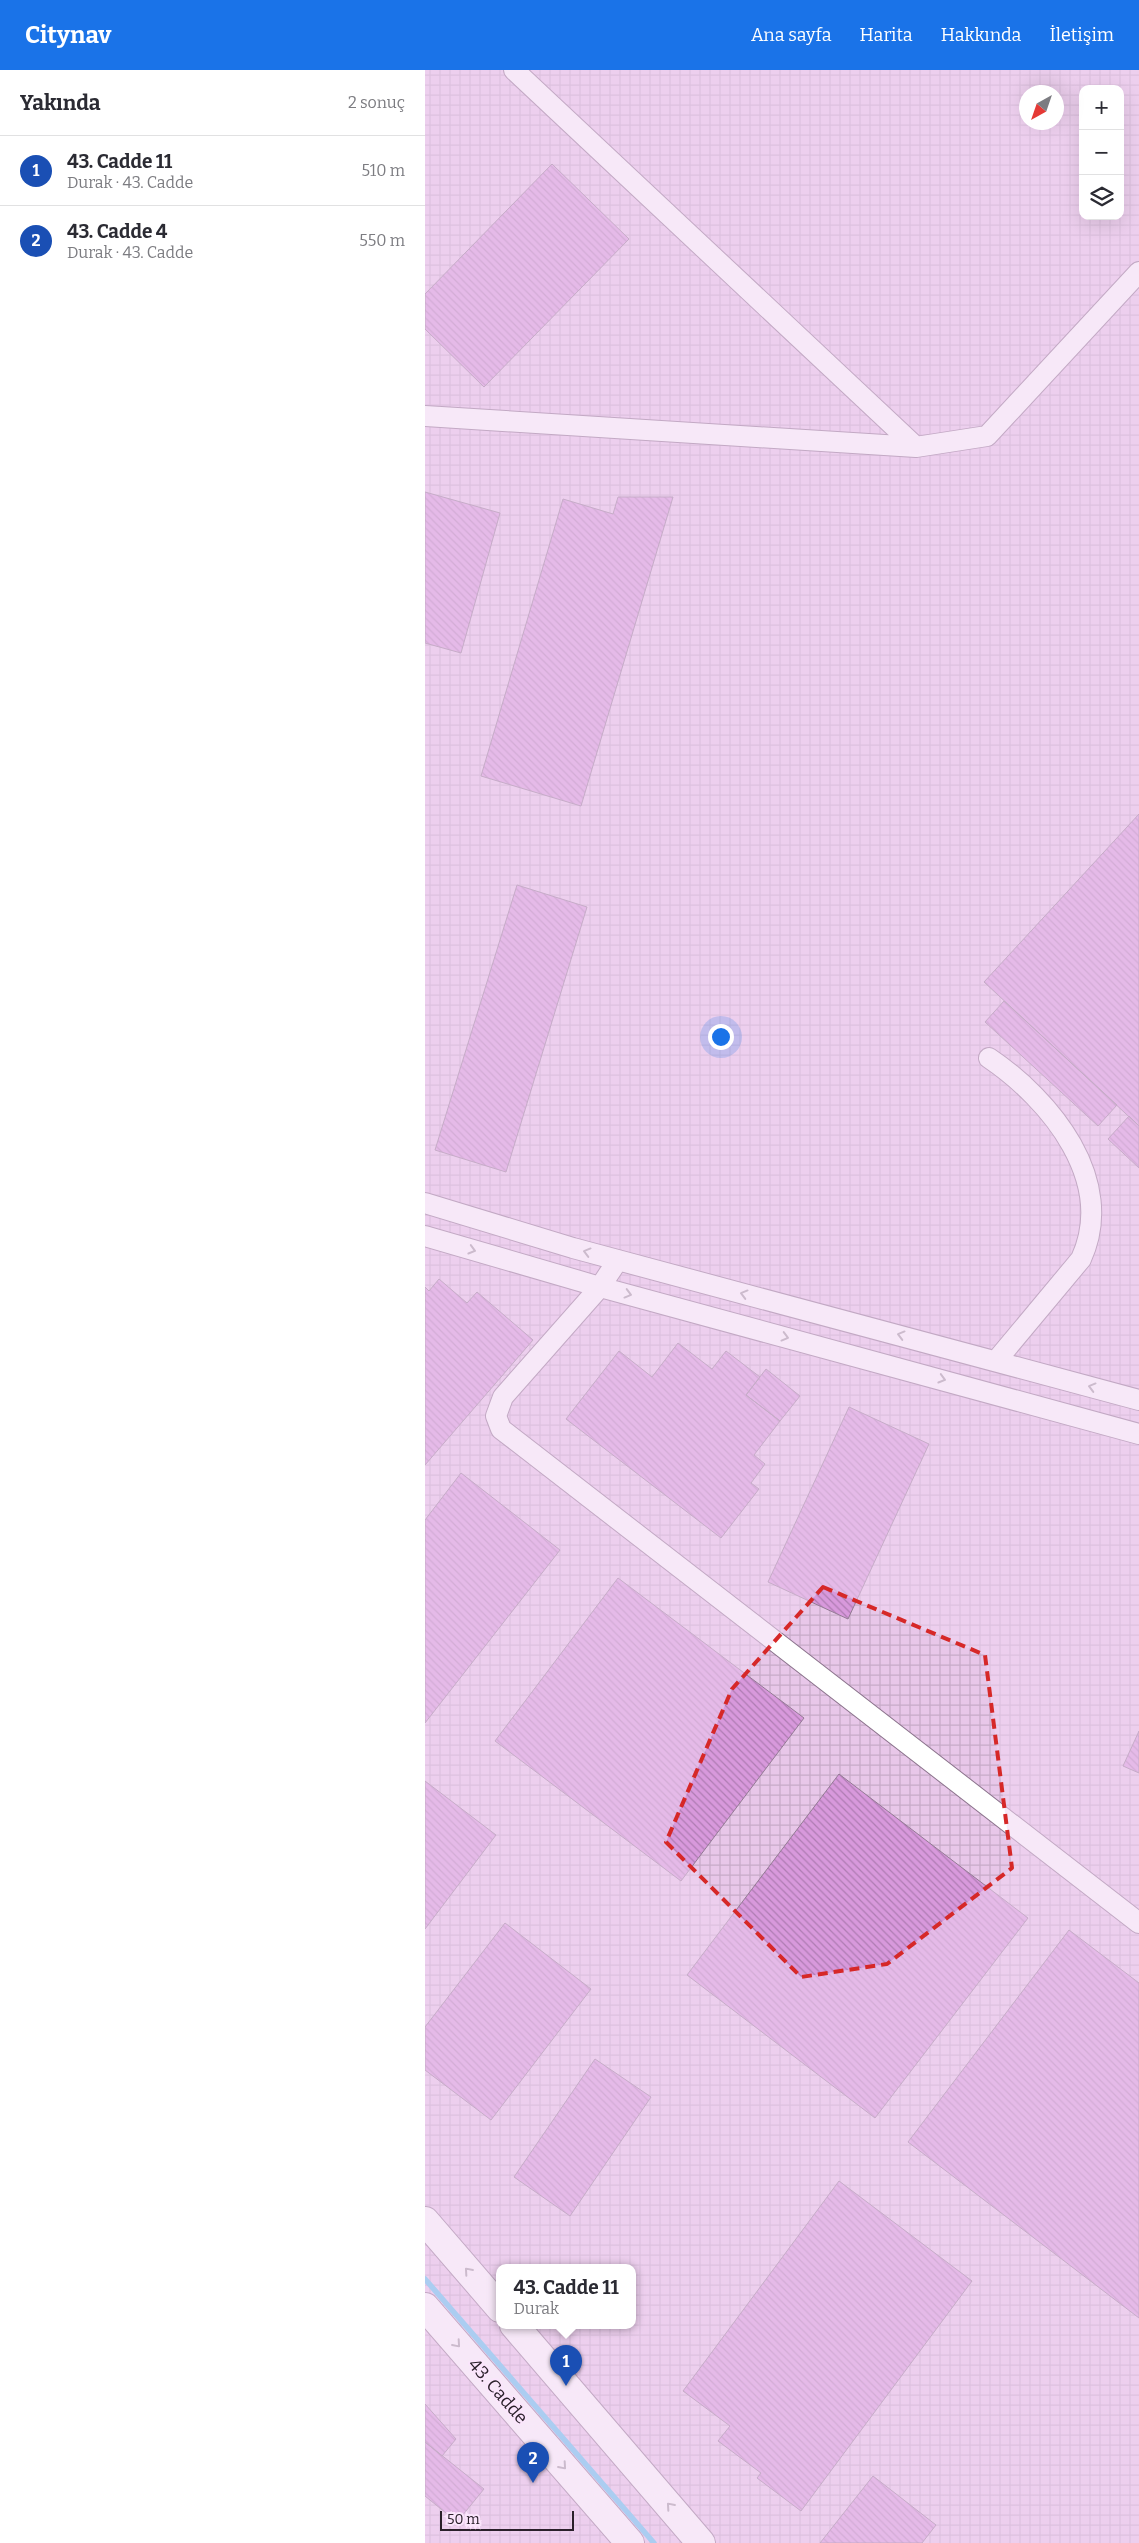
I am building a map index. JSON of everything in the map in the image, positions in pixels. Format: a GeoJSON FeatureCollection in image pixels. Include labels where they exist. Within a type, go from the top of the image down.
{"type":"FeatureCollection","features":[{"type":"Feature","properties":{"kind":"main road"},"geometry":{"type":"LineString","coordinates":[[425,2221],[496,2303]]}},
{"type":"Feature","properties":{"kind":"main road","name":"43. Cadde"},"geometry":{"type":"LineString","coordinates":[[425,2307],[630,2543]]}},
{"type":"Feature","properties":{"kind":"main road"},"geometry":{"type":"LineString","coordinates":[[517,2329],[701,2543]]}},
{"type":"Feature","properties":{"kind":"street"},"geometry":{"type":"LineString","coordinates":[[513,70],[915,447]]}},
{"type":"Feature","properties":{"kind":"street"},"geometry":{"type":"LineString","coordinates":[[425,416],[915,447],[987,436],[1139,272]]}},
{"type":"Feature","properties":{"kind":"street"},"geometry":{"type":"LineString","coordinates":[[989,1058],[1027,1087],[1058,1124],[1083,1174],[1089,1191],[1092,1216],[1087,1246],[1081,1259],[996,1361]]}},
{"type":"Feature","properties":{"kind":"street"},"geometry":{"type":"LineString","coordinates":[[425,1203],[619,1260],[1139,1400]]}},
{"type":"Feature","properties":{"kind":"street"},"geometry":{"type":"LineString","coordinates":[[425,1236],[600,1287],[1139,1434]]}},
{"type":"Feature","properties":{"kind":"street"},"geometry":{"type":"LineString","coordinates":[[619,1260],[600,1287],[499,1403],[498,1423],[505,1435],[1139,1924]]}},
{"type":"Feature","properties":{"kind":"highlighted area"},"geometry":{"type":"Polygon","coordinates":[[[823,1587],[985,1655],[1012,1868],[887,1964],[801,1977],[666,1842],[732,1689],[823,1587]]]}},
{"type":"Feature","properties":{"kind":"shaded area"},"geometry":{"type":"Polygon","coordinates":[[[425,70],[1139,70],[1139,2543],[425,2543],[425,70]]]}},
{"type":"Feature","properties":{"kind":"building"},"geometry":{"type":"Polygon","coordinates":[[[552,164],[629,239],[484,387],[425,329],[425,294],[552,164]]]}},
{"type":"Feature","properties":{"kind":"building"},"geometry":{"type":"Polygon","coordinates":[[[425,492],[500,513],[461,653],[425,643],[425,492]]]}},
{"type":"Feature","properties":{"kind":"building"},"geometry":{"type":"Polygon","coordinates":[[[618,497],[673,497],[581,806],[481,776],[563,499],[613,514],[618,497]]]}},
{"type":"Feature","properties":{"kind":"building"},"geometry":{"type":"Polygon","coordinates":[[[1139,814],[1139,1126],[984,982],[1139,814]]]}},
{"type":"Feature","properties":{"kind":"building"},"geometry":{"type":"Polygon","coordinates":[[[517,885],[587,907],[506,1172],[435,1150],[517,885]]]}},
{"type":"Feature","properties":{"kind":"building"},"geometry":{"type":"Polygon","coordinates":[[[1004,1001],[1117,1105],[1098,1126],[985,1022],[1004,1001]]]}},
{"type":"Feature","properties":{"kind":"building"},"geometry":{"type":"Polygon","coordinates":[[[1129,1116],[1139,1126],[1139,1168],[1108,1139],[1129,1116]]]}},
{"type":"Feature","properties":{"kind":"building"},"geometry":{"type":"Polygon","coordinates":[[[439,1279],[467,1303],[477,1292],[533,1340],[425,1465],[425,1287],[429,1291],[439,1279]]]}},
{"type":"Feature","properties":{"kind":"building"},"geometry":{"type":"Polygon","coordinates":[[[678,1343],[712,1369],[726,1351],[760,1377],[746,1395],[780,1421],[754,1455],[765,1464],[751,1483],[759,1489],[721,1538],[566,1419],[619,1351],[652,1377],[678,1343]]]}},
{"type":"Feature","properties":{"kind":"building"},"geometry":{"type":"Polygon","coordinates":[[[766,1369],[800,1396],[780,1421],[746,1395],[766,1369]]]}},
{"type":"Feature","properties":{"kind":"building"},"geometry":{"type":"Polygon","coordinates":[[[849,1407],[929,1444],[848,1619],[768,1582],[849,1407]]]}},
{"type":"Feature","properties":{"kind":"building"},"geometry":{"type":"Polygon","coordinates":[[[461,1473],[560,1550],[425,1723],[425,1520],[461,1473]]]}},
{"type":"Feature","properties":{"kind":"building"},"geometry":{"type":"Polygon","coordinates":[[[618,1578],[804,1718],[681,1881],[495,1741],[618,1578]]]}},
{"type":"Feature","properties":{"kind":"building"},"geometry":{"type":"Polygon","coordinates":[[[1139,1731],[1139,1773],[1123,1766],[1139,1731]]]}},
{"type":"Feature","properties":{"kind":"building"},"geometry":{"type":"Polygon","coordinates":[[[839,1774],[1028,1918],[875,2118],[687,1975],[839,1774]]]}},
{"type":"Feature","properties":{"kind":"building"},"geometry":{"type":"Polygon","coordinates":[[[425,1781],[496,1835],[425,1929],[425,1781]]]}},
{"type":"Feature","properties":{"kind":"building"},"geometry":{"type":"Polygon","coordinates":[[[505,1923],[591,1989],[491,2120],[425,2070],[425,2027],[505,1923]]]}},
{"type":"Feature","properties":{"kind":"building"},"geometry":{"type":"Polygon","coordinates":[[[1069,1930],[1139,1983],[1139,2318],[908,2142],[1069,1930]]]}},
{"type":"Feature","properties":{"kind":"building"},"geometry":{"type":"Polygon","coordinates":[[[595,2059],[651,2097],[570,2216],[514,2177],[595,2059]]]}},
{"type":"Feature","properties":{"kind":"building"},"geometry":{"type":"Polygon","coordinates":[[[839,2181],[972,2281],[801,2511],[757,2478],[761,2473],[718,2441],[730,2426],[683,2391],[839,2181]]]}},
{"type":"Feature","properties":{"kind":"building"},"geometry":{"type":"Polygon","coordinates":[[[425,2404],[456,2439],[442,2456],[425,2442],[425,2404]]]}},
{"type":"Feature","properties":{"kind":"building"},"geometry":{"type":"Polygon","coordinates":[[[425,2442],[484,2489],[457,2522],[425,2496],[425,2442]]]}},
{"type":"Feature","properties":{"kind":"building"},"geometry":{"type":"Polygon","coordinates":[[[873,2476],[936,2525],[922,2543],[820,2543],[873,2476]]]}},
{"type":"Feature","properties":{"kind":"waterway"},"geometry":{"type":"LineString","coordinates":[[425,2279],[654,2543]]}},
{"type":"Feature","properties":{"kind":"place","name":"43. Cadde 11"},"geometry":{"type":"Point","coordinates":[566,2386]}},
{"type":"Feature","properties":{"kind":"place","name":"43. Cadde 4"},"geometry":{"type":"Point","coordinates":[533,2483]}}]}
